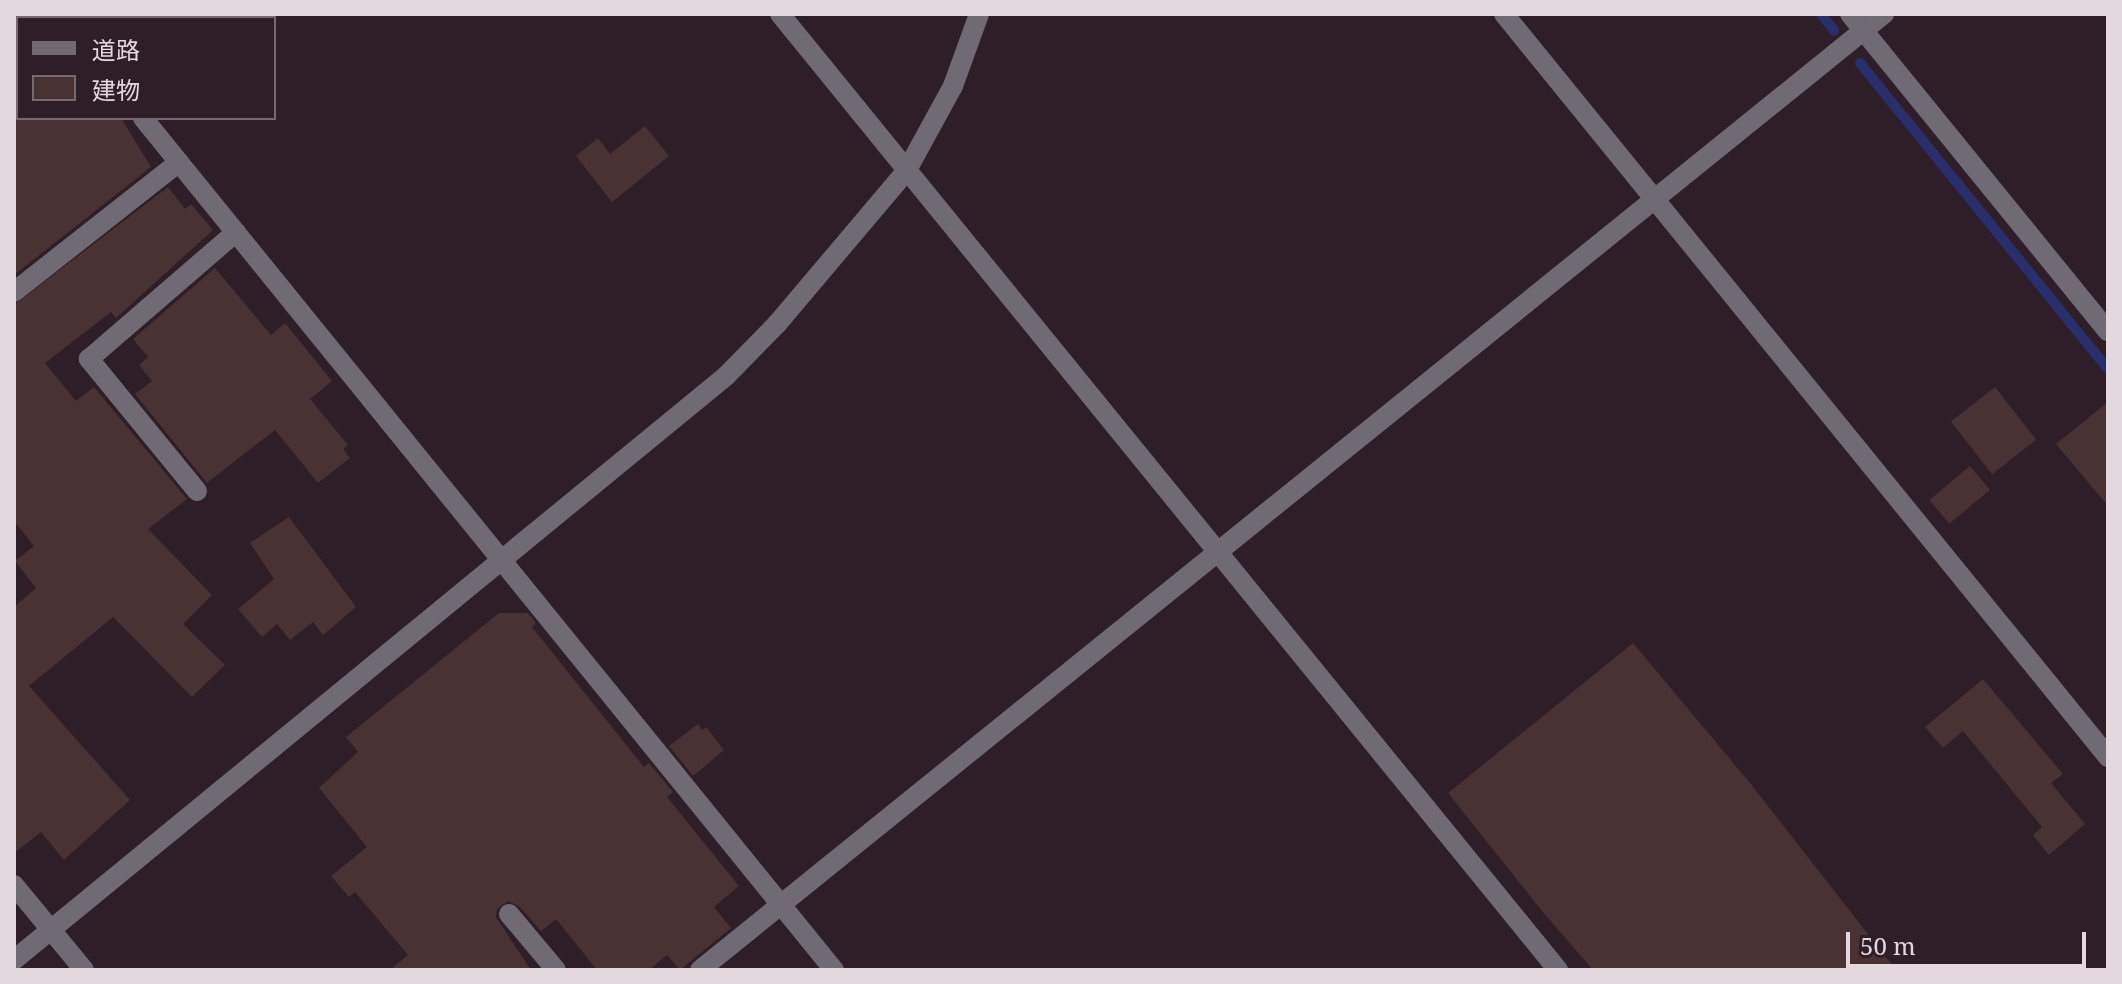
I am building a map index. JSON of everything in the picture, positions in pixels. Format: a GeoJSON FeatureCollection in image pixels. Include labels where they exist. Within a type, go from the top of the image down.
{"type":"FeatureCollection","features":[{"type":"Feature","properties":{"kind":"street"},"geometry":{"type":"LineString","coordinates":[[780,14],[1558,970]]}},
{"type":"Feature","properties":{"kind":"street"},"geometry":{"type":"LineString","coordinates":[[14,960],[726,376],[907,170],[953,86],[979,14]]}},
{"type":"Feature","properties":{"kind":"street"},"geometry":{"type":"LineString","coordinates":[[1504,14],[2108,757]]}},
{"type":"Feature","properties":{"kind":"street"},"geometry":{"type":"LineString","coordinates":[[1850,14],[2108,332]]}},
{"type":"Feature","properties":{"kind":"street"},"geometry":{"type":"LineString","coordinates":[[700,970],[1884,14]]}},
{"type":"Feature","properties":{"kind":"street"},"geometry":{"type":"LineString","coordinates":[[145,120],[834,970]]}},
{"type":"Feature","properties":{"kind":"street"},"geometry":{"type":"LineString","coordinates":[[14,292],[179,162]]}},
{"type":"Feature","properties":{"kind":"street"},"geometry":{"type":"LineString","coordinates":[[197,491],[89,359],[236,232]]}},
{"type":"Feature","properties":{"kind":"street"},"geometry":{"type":"LineString","coordinates":[[14,885],[84,970]]}},
{"type":"Feature","properties":{"kind":"street"},"geometry":{"type":"LineString","coordinates":[[509,914],[556,970]]}},
{"type":"Feature","properties":{"kind":"building"},"geometry":{"type":"Polygon","coordinates":[[[14,118],[122,120],[151,167],[14,275],[14,118]]]}},
{"type":"Feature","properties":{"kind":"building"},"geometry":{"type":"Polygon","coordinates":[[[645,126],[669,156],[612,202],[576,156],[598,138],[610,154],[645,126]]]}},
{"type":"Feature","properties":{"kind":"building"},"geometry":{"type":"Polygon","coordinates":[[[168,187],[185,209],[191,204],[213,230],[116,318],[111,312],[45,363],[76,401],[94,387],[187,499],[148,529],[212,595],[183,624],[225,665],[192,697],[113,617],[29,686],[130,800],[64,860],[41,832],[14,853],[14,607],[36,588],[15,561],[34,546],[14,521],[14,305],[168,187]]]}},
{"type":"Feature","properties":{"kind":"building"},"geometry":{"type":"Polygon","coordinates":[[[215,268],[271,335],[285,323],[332,381],[310,399],[348,445],[343,449],[350,458],[318,483],[275,430],[207,483],[135,394],[152,381],[139,365],[148,357],[133,339],[215,268]]]}},
{"type":"Feature","properties":{"kind":"building"},"geometry":{"type":"Polygon","coordinates":[[[1995,387],[2036,440],[1992,474],[1951,421],[1995,387]]]}},
{"type":"Feature","properties":{"kind":"building"},"geometry":{"type":"Polygon","coordinates":[[[2108,402],[2108,506],[2056,444],[2108,402]]]}},
{"type":"Feature","properties":{"kind":"building"},"geometry":{"type":"Polygon","coordinates":[[[1970,466],[1990,490],[1949,524],[1929,500],[1970,466]]]}},
{"type":"Feature","properties":{"kind":"building"},"geometry":{"type":"Polygon","coordinates":[[[289,517],[356,607],[323,635],[313,622],[290,640],[277,624],[262,637],[238,609],[274,579],[250,543],[289,517]]]}},
{"type":"Feature","properties":{"kind":"building"},"geometry":{"type":"Polygon","coordinates":[[[499,613],[528,613],[536,623],[532,627],[644,767],[649,763],[673,792],[667,797],[739,886],[714,907],[731,928],[680,970],[667,955],[649,970],[597,970],[556,919],[541,931],[519,906],[508,901],[497,909],[496,917],[531,970],[390,970],[408,955],[355,892],[349,897],[331,876],[367,847],[319,788],[358,752],[346,737],[499,613]]]}},
{"type":"Feature","properties":{"kind":"building"},"geometry":{"type":"Polygon","coordinates":[[[1633,643],[1750,783],[1896,970],[1593,970],[1542,911],[1448,793],[1633,643]]]}},
{"type":"Feature","properties":{"kind":"building"},"geometry":{"type":"Polygon","coordinates":[[[1983,679],[2063,774],[2051,783],[2085,824],[2049,855],[2033,835],[2042,827],[1963,731],[1943,748],[1925,727],[1983,679]]]}},
{"type":"Feature","properties":{"kind":"building"},"geometry":{"type":"Polygon","coordinates":[[[698,724],[702,730],[706,727],[724,750],[693,776],[669,746],[698,724]]]}},
{"type":"Feature","properties":{"kind":"waterway"},"geometry":{"type":"LineString","coordinates":[[1821,14],[1834,30]]}},
{"type":"Feature","properties":{"kind":"waterway"},"geometry":{"type":"LineString","coordinates":[[1860,63],[2108,369]]}}]}
